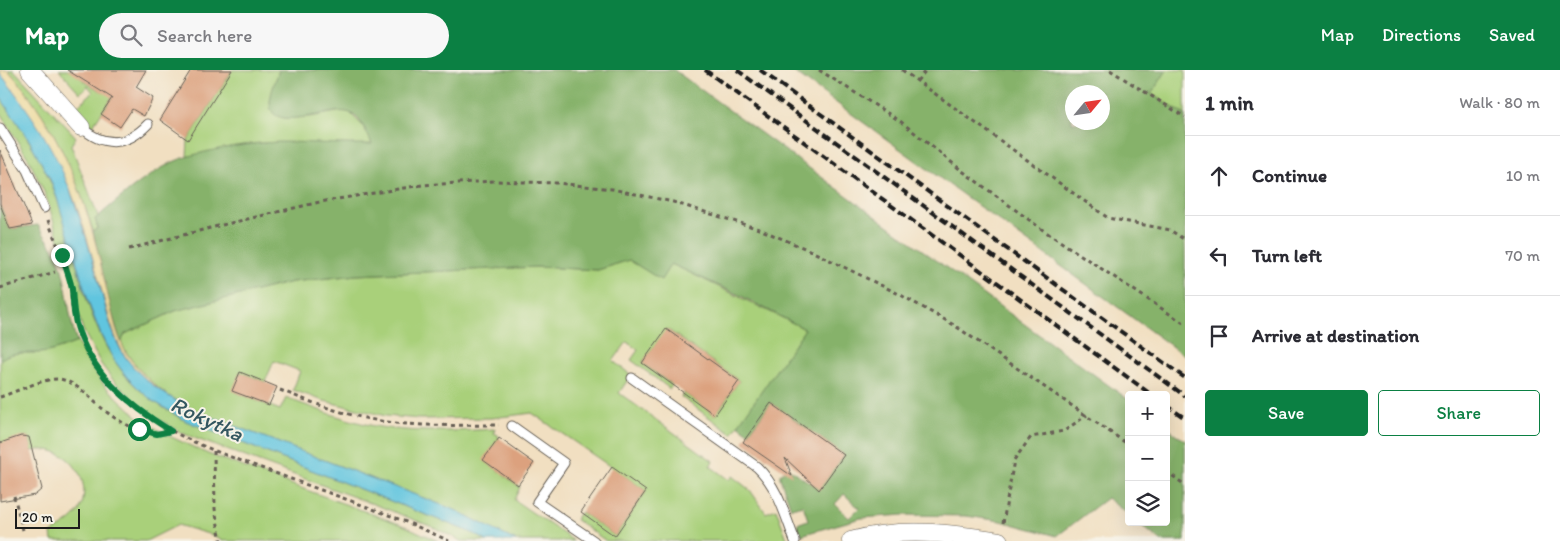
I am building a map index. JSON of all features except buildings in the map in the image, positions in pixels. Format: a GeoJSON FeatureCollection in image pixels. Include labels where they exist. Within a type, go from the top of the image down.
{"type":"FeatureCollection","features":[{"type":"Feature","properties":{"kind":"street"},"geometry":{"type":"LineString","coordinates":[[30,70],[81,127]]}},
{"type":"Feature","properties":{"kind":"street"},"geometry":{"type":"LineString","coordinates":[[851,541],[897,533],[920,532],[1001,537]]}},
{"type":"Feature","properties":{"kind":"lane"},"geometry":{"type":"LineString","coordinates":[[81,127],[99,140],[110,142],[122,141],[132,137],[140,133],[148,124]]}},
{"type":"Feature","properties":{"kind":"lane"},"geometry":{"type":"LineString","coordinates":[[0,128],[27,170],[44,208]]}},
{"type":"Feature","properties":{"kind":"lane"},"geometry":{"type":"LineString","coordinates":[[632,378],[757,467],[766,476],[778,497],[795,541]]}},
{"type":"Feature","properties":{"kind":"lane"},"geometry":{"type":"LineString","coordinates":[[512,426],[564,462],[537,502],[594,541]]}},
{"type":"Feature","properties":{"kind":"path"},"geometry":{"type":"LineString","coordinates":[[819,70],[900,121],[1043,230],[1185,324]]}},
{"type":"Feature","properties":{"kind":"path"},"geometry":{"type":"LineString","coordinates":[[902,70],[1108,218],[1170,230],[1185,240]]}},
{"type":"Feature","properties":{"kind":"path"},"geometry":{"type":"LineString","coordinates":[[917,81],[926,70]]}},
{"type":"Feature","properties":{"kind":"path"},"geometry":{"type":"LineString","coordinates":[[1110,70],[1185,117]]}},
{"type":"Feature","properties":{"kind":"path"},"geometry":{"type":"LineString","coordinates":[[129,249],[320,202],[422,185],[494,181],[557,183],[612,189],[673,202],[759,229],[809,250],[899,294],[954,325],[1125,442]]}},
{"type":"Feature","properties":{"kind":"path"},"geometry":{"type":"LineString","coordinates":[[44,208],[72,288],[72,303],[76,322],[88,353],[110,384],[137,409],[171,431],[214,451],[396,518],[449,541]]}},
{"type":"Feature","properties":{"kind":"path"},"geometry":{"type":"LineString","coordinates":[[0,288],[55,272]]}},
{"type":"Feature","properties":{"kind":"path"},"geometry":{"type":"LineString","coordinates":[[0,397],[46,381],[60,379],[70,382],[116,419],[157,434],[171,431]]}},
{"type":"Feature","properties":{"kind":"path"},"geometry":{"type":"LineString","coordinates":[[280,390],[323,407],[386,422],[420,425],[503,424],[512,426]]}},
{"type":"Feature","properties":{"kind":"path"},"geometry":{"type":"LineString","coordinates":[[1001,537],[1014,460],[1031,438],[1064,431],[1087,415]]}},
{"type":"Feature","properties":{"kind":"path"},"geometry":{"type":"LineString","coordinates":[[214,451],[216,514],[221,541]]}},
{"type":"Feature","properties":{"kind":"path"},"geometry":{"type":"LineString","coordinates":[[1170,474],[1185,485]]}},
{"type":"Feature","properties":{"kind":"path"},"geometry":{"type":"LineString","coordinates":[[14,496],[23,530]]}},
{"type":"Feature","properties":{"kind":"green space"},"geometry":{"type":"Polygon","coordinates":[[[8,70],[14,70],[76,137],[71,145],[98,216],[95,219],[98,228],[93,231],[78,187],[49,126],[8,70]]]}},
{"type":"Feature","properties":{"kind":"green space"},"geometry":{"type":"Polygon","coordinates":[[[59,70],[73,70],[96,89],[113,96],[95,122],[92,130],[73,110],[93,92],[88,86],[80,93],[59,70]]]}},
{"type":"Feature","properties":{"kind":"green space"},"geometry":{"type":"Polygon","coordinates":[[[232,70],[279,70],[270,102],[284,118],[310,117],[342,111],[349,112],[364,127],[373,145],[260,143],[214,150],[187,157],[188,140],[232,70]]]}},
{"type":"Feature","properties":{"kind":"green space"},"geometry":{"type":"Polygon","coordinates":[[[279,70],[674,70],[1125,397],[1125,512],[1107,498],[1057,536],[1001,521],[966,516],[904,515],[861,518],[801,535],[797,524],[808,520],[803,505],[791,508],[780,474],[788,468],[819,489],[844,455],[771,403],[749,433],[738,425],[805,329],[741,296],[671,264],[661,280],[629,260],[598,270],[537,267],[356,275],[292,282],[175,311],[125,334],[121,343],[93,231],[98,228],[95,219],[131,189],[149,176],[182,158],[224,148],[281,142],[372,144],[361,123],[350,113],[342,112],[292,118],[281,117],[273,113],[270,104],[279,70]],[[844,494],[835,504],[849,518],[859,508],[844,494]]]}},
{"type":"Feature","properties":{"kind":"green space"},"geometry":{"type":"Polygon","coordinates":[[[791,70],[1167,70],[1151,94],[1185,115],[1185,356],[791,70]]]}},
{"type":"Feature","properties":{"kind":"green space"},"geometry":{"type":"Polygon","coordinates":[[[1167,70],[1185,70],[1185,115],[1151,94],[1167,70]]]}},
{"type":"Feature","properties":{"kind":"green space"},"geometry":{"type":"Polygon","coordinates":[[[0,97],[31,145],[51,183],[64,219],[83,289],[100,334],[111,355],[125,375],[139,389],[186,421],[475,534],[487,541],[461,541],[435,528],[384,508],[197,439],[182,433],[157,418],[139,404],[113,380],[101,364],[83,330],[66,255],[59,240],[46,196],[28,158],[0,113],[0,97]]]}},
{"type":"Feature","properties":{"kind":"green space"},"geometry":{"type":"Polygon","coordinates":[[[0,205],[10,229],[38,225],[54,250],[62,268],[71,321],[77,342],[41,353],[16,353],[0,360],[0,205]]]}},
{"type":"Feature","properties":{"kind":"green space"},"geometry":{"type":"Polygon","coordinates":[[[629,260],[660,279],[671,264],[805,329],[732,434],[681,397],[684,393],[715,415],[739,381],[667,329],[642,363],[672,385],[670,389],[631,360],[638,350],[627,342],[613,361],[631,375],[619,393],[713,461],[710,466],[729,480],[732,476],[750,490],[766,513],[776,509],[788,541],[606,541],[575,519],[581,512],[615,536],[646,491],[532,413],[492,418],[420,419],[386,416],[324,401],[293,390],[300,371],[274,361],[265,382],[240,372],[233,391],[280,410],[286,398],[348,419],[386,428],[427,431],[495,429],[494,433],[499,438],[484,460],[520,487],[514,500],[574,541],[516,541],[455,510],[186,406],[163,392],[144,376],[121,343],[125,334],[175,311],[292,282],[356,275],[537,267],[598,270],[629,260]]]}},
{"type":"Feature","properties":{"kind":"green space"},"geometry":{"type":"Polygon","coordinates":[[[77,342],[91,367],[105,386],[137,416],[165,434],[208,454],[405,526],[438,541],[222,541],[215,536],[178,525],[146,541],[52,541],[51,533],[71,520],[80,509],[84,497],[80,475],[74,465],[65,457],[55,452],[44,450],[32,451],[29,437],[21,437],[0,443],[0,360],[16,353],[41,353],[77,342]]]}},
{"type":"Feature","properties":{"kind":"green space"},"geometry":{"type":"Polygon","coordinates":[[[1170,430],[1185,441],[1185,541],[1161,541],[1142,526],[1170,526],[1170,430]]]}},
{"type":"Feature","properties":{"kind":"sand"},"geometry":{"type":"Polygon","coordinates":[[[0,70],[8,70],[23,87],[48,125],[69,166],[92,230],[115,323],[127,354],[153,384],[172,399],[140,374],[129,363],[121,349],[111,325],[87,238],[69,187],[46,142],[0,73],[0,70]]]}},
{"type":"Feature","properties":{"kind":"water","name":"Rokytka"},"geometry":{"type":"Polygon","coordinates":[[[0,73],[40,128],[64,174],[86,236],[116,341],[126,358],[141,375],[168,396],[198,412],[455,510],[516,541],[487,541],[475,534],[186,421],[153,401],[140,390],[114,360],[101,335],[90,307],[50,179],[29,140],[0,97],[0,73]]]}},
{"type":"Feature","properties":{"kind":"railway"},"geometry":{"type":"LineString","coordinates":[[705,70],[1146,391]]}},
{"type":"Feature","properties":{"kind":"railway"},"geometry":{"type":"LineString","coordinates":[[737,70],[1185,396]]}},
{"type":"Feature","properties":{"kind":"railway"},"geometry":{"type":"LineString","coordinates":[[760,70],[1185,378]]}},
{"type":"Feature","properties":{"kind":"railway"},"geometry":{"type":"LineString","coordinates":[[1170,408],[1185,418]]}},
{"type":"Feature","properties":{"kind":"route"},"geometry":{"type":"LineString","coordinates":[[62,255],[72,288],[72,303],[80,336],[99,371],[137,409],[171,431],[157,434],[139,429]]}}]}
